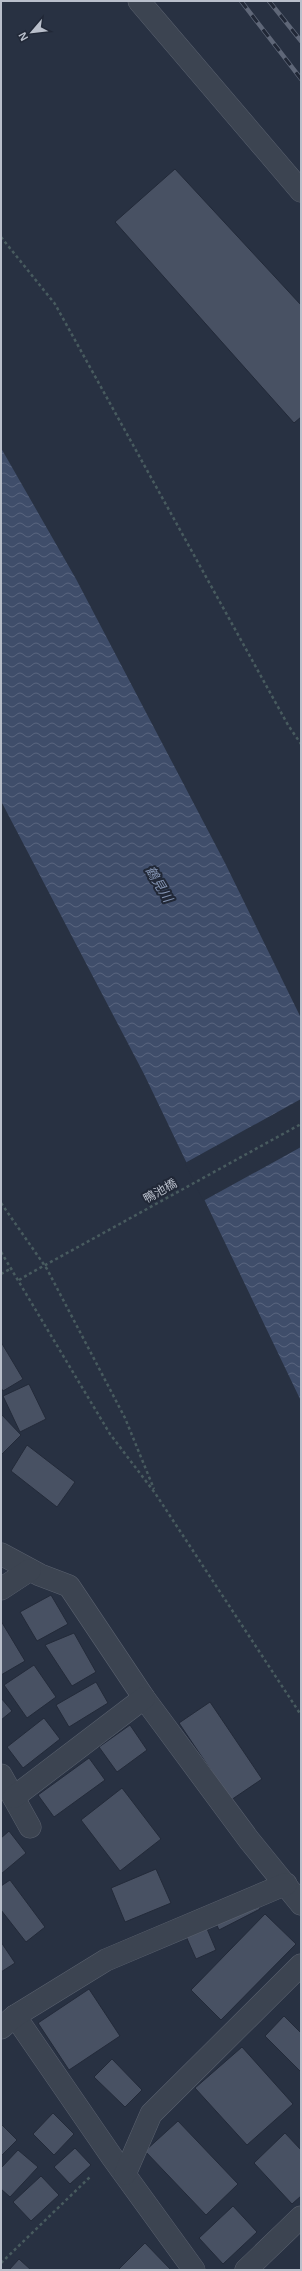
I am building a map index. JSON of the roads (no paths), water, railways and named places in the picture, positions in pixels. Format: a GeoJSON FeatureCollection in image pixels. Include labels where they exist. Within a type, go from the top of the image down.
{"type":"FeatureCollection","features":[{"type":"Feature","properties":{"kind":"street"},"geometry":{"type":"LineString","coordinates":[[139,1],[301,192]]}},
{"type":"Feature","properties":{"kind":"street"},"geometry":{"type":"LineString","coordinates":[[1,1554],[30,1570],[69,1586],[144,1698],[249,1840],[301,1904]]}},
{"type":"Feature","properties":{"kind":"street"},"geometry":{"type":"LineString","coordinates":[[1,1589],[30,1570]]}},
{"type":"Feature","properties":{"kind":"street"},"geometry":{"type":"LineString","coordinates":[[14,1797],[144,1698]]}},
{"type":"Feature","properties":{"kind":"street"},"geometry":{"type":"LineString","coordinates":[[1,1775],[30,1827]]}},
{"type":"Feature","properties":{"kind":"street"},"geometry":{"type":"LineString","coordinates":[[194,2270],[125,2174],[7,2018],[106,1960],[286,1884]]}},
{"type":"Feature","properties":{"kind":"street"},"geometry":{"type":"LineString","coordinates":[[125,2174],[151,2114],[301,1965]]}},
{"type":"Feature","properties":{"kind":"street"},"geometry":{"type":"LineString","coordinates":[[246,2270],[301,2217]]}},
{"type":"Feature","properties":{"kind":"water","name":"鶴見川"},"geometry":{"type":"Polygon","coordinates":[[[1,448],[76,579],[225,863],[301,1018],[301,1401],[144,1074],[1,801],[1,448]]]}},
{"type":"Feature","properties":{"kind":"railway"},"geometry":{"type":"LineString","coordinates":[[241,1],[301,79]]}},
{"type":"Feature","properties":{"kind":"railway"},"geometry":{"type":"LineString","coordinates":[[269,1],[301,41]]}}]}
